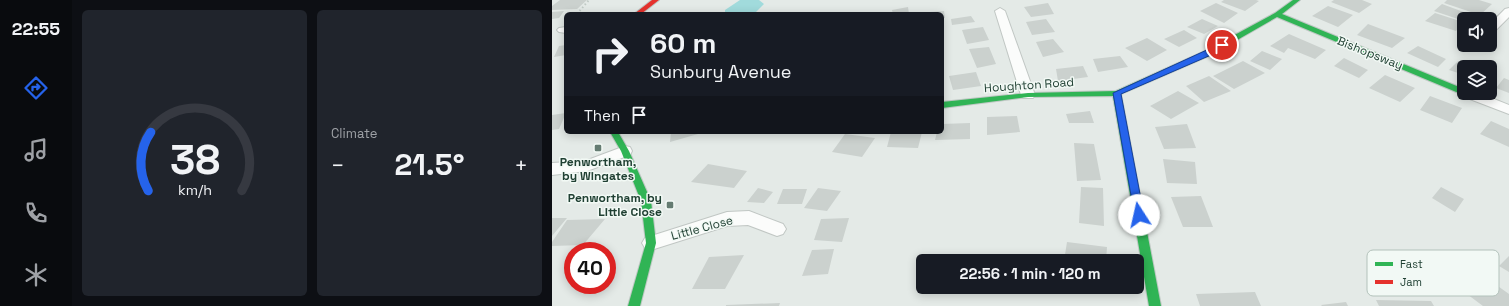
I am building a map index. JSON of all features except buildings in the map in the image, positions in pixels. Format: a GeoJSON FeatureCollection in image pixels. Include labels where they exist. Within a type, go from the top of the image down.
{"type":"FeatureCollection","features":[{"type":"Feature","properties":{"kind":"street"},"geometry":{"type":"LineString","coordinates":[[640,12],[656,0]]}},
{"type":"Feature","properties":{"kind":"street"},"geometry":{"type":"LineString","coordinates":[[1155,306],[1117,93],[1208,53],[1277,14],[1297,0]]}},
{"type":"Feature","properties":{"kind":"street"},"geometry":{"type":"LineString","coordinates":[[1000,11],[1028,95]]}},
{"type":"Feature","properties":{"kind":"street"},"geometry":{"type":"LineString","coordinates":[[1497,23],[1509,11]]}},
{"type":"Feature","properties":{"kind":"street","name":"Bishopsway"},"geometry":{"type":"LineString","coordinates":[[1277,14],[1457,89]]}},
{"type":"Feature","properties":{"kind":"street","name":"Houghton Road"},"geometry":{"type":"LineString","coordinates":[[944,105],[1028,95],[1117,93]]}},
{"type":"Feature","properties":{"kind":"street"},"geometry":{"type":"LineString","coordinates":[[1484,100],[1509,110]]}},
{"type":"Feature","properties":{"kind":"street"},"geometry":{"type":"LineString","coordinates":[[615,134],[625,151],[646,201],[650,243],[634,306]]}},
{"type":"Feature","properties":{"kind":"street"},"geometry":{"type":"LineString","coordinates":[[552,169],[587,166],[625,151]]}},
{"type":"Feature","properties":{"kind":"street","name":"Little Close"},"geometry":{"type":"LineString","coordinates":[[650,243],[727,219],[749,218],[777,229]]}},
{"type":"Feature","properties":{"kind":"path"},"geometry":{"type":"LineString","coordinates":[[579,12],[589,0]]}},
{"type":"Feature","properties":{"kind":"water"},"geometry":{"type":"Polygon","coordinates":[[[740,0],[759,0],[764,4],[756,12],[725,12],[725,10],[740,0]]]}},
{"type":"Feature","properties":{"kind":"traffic: fast"},"geometry":{"type":"LineString","coordinates":[[944,105],[1028,95],[1117,93],[1208,53],[1277,14],[1297,0]]}},
{"type":"Feature","properties":{"kind":"traffic: fast"},"geometry":{"type":"LineString","coordinates":[[1277,14],[1457,89]]}},
{"type":"Feature","properties":{"kind":"traffic: fast"},"geometry":{"type":"LineString","coordinates":[[1117,93],[1155,306]]}},
{"type":"Feature","properties":{"kind":"traffic: fast"},"geometry":{"type":"LineString","coordinates":[[615,134],[625,151],[646,201],[651,243],[634,306]]}},
{"type":"Feature","properties":{"kind":"traffic: jam"},"geometry":{"type":"LineString","coordinates":[[640,12],[656,0]]}},
{"type":"Feature","properties":{"kind":"place","name":"Penwortham, by Wingates"},"geometry":{"type":"Point","coordinates":[598,148]}},
{"type":"Feature","properties":{"kind":"place","name":"Penwortham, by Little Close"},"geometry":{"type":"Point","coordinates":[670,205]}},
{"type":"Feature","properties":{"kind":"route"},"geometry":{"type":"LineString","coordinates":[[1139,215],[1117,93],[1208,53],[1222,45]]}}]}
